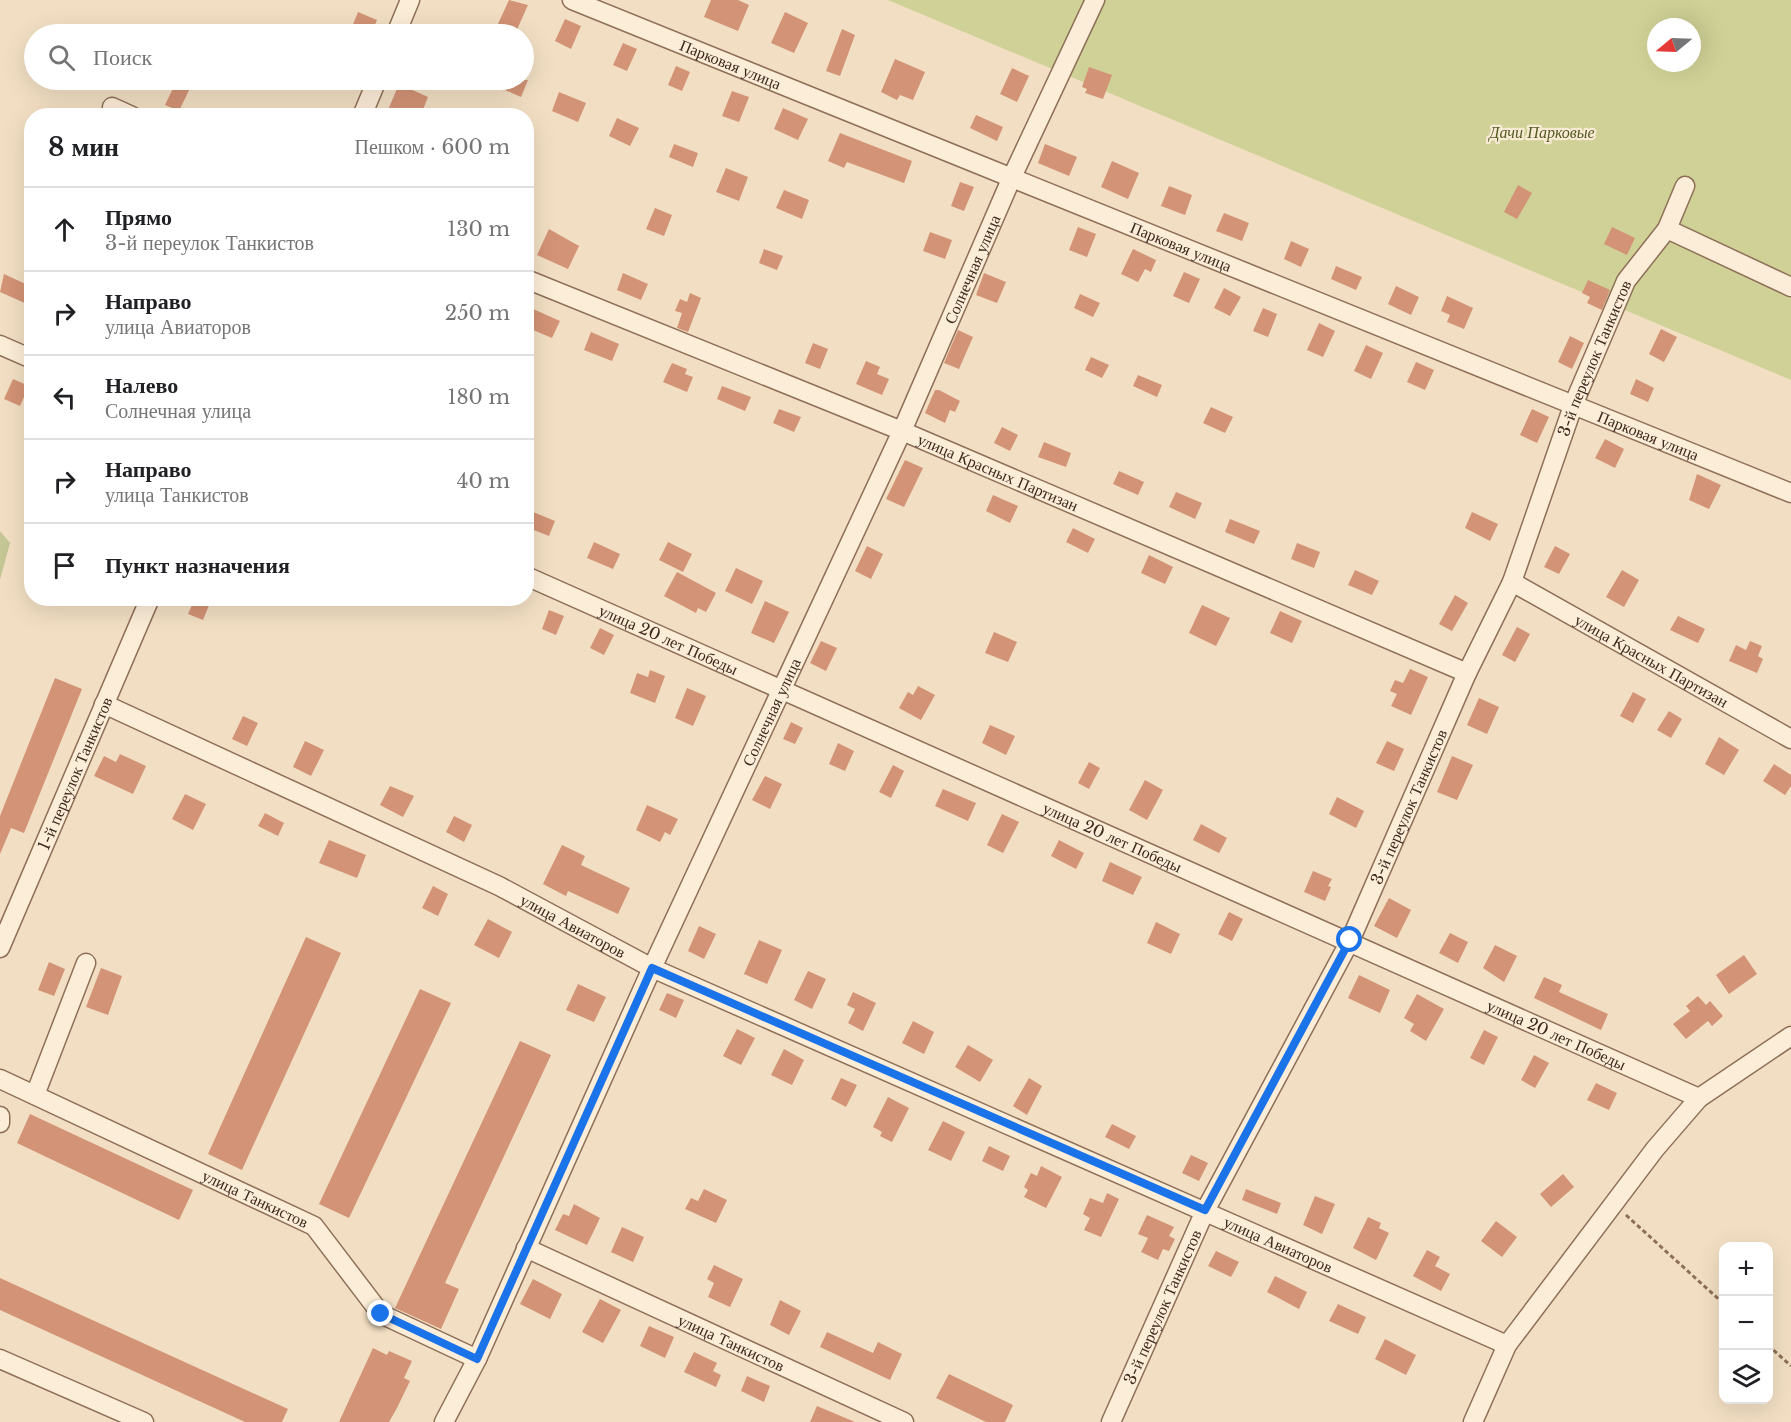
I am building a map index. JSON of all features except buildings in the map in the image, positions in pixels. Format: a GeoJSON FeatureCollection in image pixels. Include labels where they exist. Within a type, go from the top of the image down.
{"type":"FeatureCollection","features":[{"type":"Feature","properties":{"kind":"street"},"geometry":{"type":"LineString","coordinates":[[400,24],[410,0]]}},
{"type":"Feature","properties":{"kind":"street","name":"Парковая улица"},"geometry":{"type":"LineString","coordinates":[[572,0],[1574,403],[1791,493]]}},
{"type":"Feature","properties":{"kind":"street","name":"Солнечная улица"},"geometry":{"type":"LineString","coordinates":[[444,1422],[477,1359],[652,968],[902,431],[1012,177],[1095,0]]}},
{"type":"Feature","properties":{"kind":"street"},"geometry":{"type":"LineString","coordinates":[[365,108],[373,90]]}},
{"type":"Feature","properties":{"kind":"street","name":"3-й переулок Танкистов"},"geometry":{"type":"LineString","coordinates":[[1111,1422],[1205,1210],[1350,940],[1467,673],[1512,582],[1574,403],[1626,281],[1667,229],[1685,186]]}},
{"type":"Feature","properties":{"kind":"street"},"geometry":{"type":"LineString","coordinates":[[1667,229],[1791,287]]}},
{"type":"Feature","properties":{"kind":"street","name":"улица Красных Партизан"},"geometry":{"type":"LineString","coordinates":[[534,282],[902,431],[1467,673]]}},
{"type":"Feature","properties":{"kind":"street"},"geometry":{"type":"LineString","coordinates":[[0,345],[24,355]]}},
{"type":"Feature","properties":{"kind":"street","name":"улица 20 лет Победы"},"geometry":{"type":"LineString","coordinates":[[534,579],[784,688],[1699,1098]]}},
{"type":"Feature","properties":{"kind":"street","name":"улица Красных Партизан"},"geometry":{"type":"LineString","coordinates":[[1512,582],[1791,739]]}},
{"type":"Feature","properties":{"kind":"street","name":"1-й переулок Танкистов"},"geometry":{"type":"LineString","coordinates":[[0,948],[147,606]]}},
{"type":"Feature","properties":{"kind":"street","name":"улица Авиаторов"},"geometry":{"type":"LineString","coordinates":[[104,704],[499,886],[652,968],[1507,1345]]}},
{"type":"Feature","properties":{"kind":"street"},"geometry":{"type":"LineString","coordinates":[[35,1095],[86,963]]}},
{"type":"Feature","properties":{"kind":"street"},"geometry":{"type":"LineString","coordinates":[[1473,1422],[1507,1345],[1655,1149],[1699,1098],[1791,1036]]}},
{"type":"Feature","properties":{"kind":"street","name":"улица Танкистов"},"geometry":{"type":"LineString","coordinates":[[0,1079],[314,1226],[381,1314],[477,1359]]}},
{"type":"Feature","properties":{"kind":"street"},"geometry":{"type":"LineString","coordinates":[[0,1116],[0,1122]]}},
{"type":"Feature","properties":{"kind":"street","name":"улица Танкистов"},"geometry":{"type":"LineString","coordinates":[[526,1248],[904,1422]]}},
{"type":"Feature","properties":{"kind":"street"},"geometry":{"type":"LineString","coordinates":[[0,1359],[144,1422]]}},
{"type":"Feature","properties":{"kind":"path"},"geometry":{"type":"LineString","coordinates":[[1614,1204],[1719,1299]]}},
{"type":"Feature","properties":{"kind":"path"},"geometry":{"type":"LineString","coordinates":[[1773,1350],[1791,1366]]}},
{"type":"Feature","properties":{"kind":"green space","name":"Дачи Парковые"},"geometry":{"type":"Polygon","coordinates":[[[888,0],[1791,0],[1791,380],[888,0]]]}},
{"type":"Feature","properties":{"kind":"green space"},"geometry":{"type":"Polygon","coordinates":[[[0,531],[10,543],[0,580],[0,531]]]}},
{"type":"Feature","properties":{"kind":"route"},"geometry":{"type":"LineString","coordinates":[[381,1314],[477,1359],[652,968],[1205,1210],[1350,940]]}}]}
